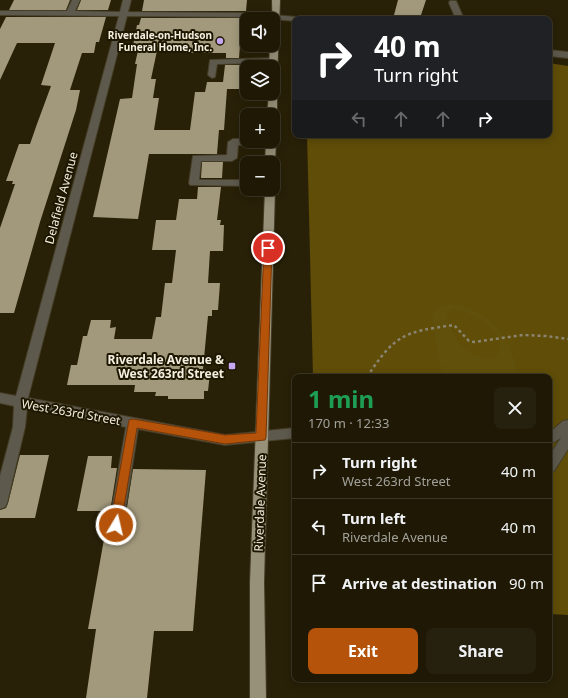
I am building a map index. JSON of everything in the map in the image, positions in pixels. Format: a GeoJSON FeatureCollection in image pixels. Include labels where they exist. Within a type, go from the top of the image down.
{"type":"FeatureCollection","features":[{"type":"Feature","properties":{"kind":"main road"},"geometry":{"type":"LineString","coordinates":[[275,12],[276,0]]}},
{"type":"Feature","properties":{"kind":"main road","name":"Riverdale Avenue"},"geometry":{"type":"LineString","coordinates":[[258,698],[258,582],[261,437],[270,196]]}},
{"type":"Feature","properties":{"kind":"street"},"geometry":{"type":"LineString","coordinates":[[70,14],[76,0]]}},
{"type":"Feature","properties":{"kind":"street","name":"Delafield Avenue"},"geometry":{"type":"LineString","coordinates":[[0,503],[18,427],[21,403],[127,0]]}},
{"type":"Feature","properties":{"kind":"street"},"geometry":{"type":"LineString","coordinates":[[453,3],[459,16]]}},
{"type":"Feature","properties":{"kind":"street"},"geometry":{"type":"LineString","coordinates":[[0,13],[240,16]]}},
{"type":"Feature","properties":{"kind":"street"},"geometry":{"type":"LineString","coordinates":[[280,17],[292,18]]}},
{"type":"Feature","properties":{"kind":"street"},"geometry":{"type":"LineString","coordinates":[[552,53],[568,55]]}},
{"type":"Feature","properties":{"kind":"street"},"geometry":{"type":"LineString","coordinates":[[212,75],[213,62],[240,62]]}},
{"type":"Feature","properties":{"kind":"street"},"geometry":{"type":"LineString","coordinates":[[240,142],[234,142],[232,158],[196,158],[194,183],[240,183]]}},
{"type":"Feature","properties":{"kind":"street","name":"West 263rd Street"},"geometry":{"type":"LineString","coordinates":[[0,398],[225,440],[292,433]]}},
{"type":"Feature","properties":{"kind":"street"},"geometry":{"type":"LineString","coordinates":[[116,525],[133,423]]}},
{"type":"Feature","properties":{"kind":"street"},"geometry":{"type":"LineString","coordinates":[[552,438],[568,425]]}},
{"type":"Feature","properties":{"kind":"street"},"geometry":{"type":"LineString","coordinates":[[552,462],[568,438],[568,425]]}},
{"type":"Feature","properties":{"kind":"path"},"geometry":{"type":"LineString","coordinates":[[369,374],[386,350],[394,342],[410,333],[427,329],[454,325],[468,341],[478,343],[509,336],[529,335],[568,339]]}},
{"type":"Feature","properties":{"kind":"shaded area"},"geometry":{"type":"Polygon","coordinates":[[[552,63],[568,66],[568,615],[552,614],[552,374],[313,374],[307,138],[552,138],[552,63]]]}},
{"type":"Feature","properties":{"kind":"shaded area"},"geometry":{"type":"Polygon","coordinates":[[[449,304],[463,307],[476,312],[497,327],[511,349],[517,374],[442,374],[432,317],[436,309],[449,304]],[[451,309],[447,315],[452,332],[463,347],[470,353],[478,357],[495,357],[499,348],[499,340],[495,332],[488,324],[469,314],[451,309]]]}},
{"type":"Feature","properties":{"kind":"building"},"geometry":{"type":"Polygon","coordinates":[[[14,0],[70,0],[66,10],[9,10],[14,0]]]}},
{"type":"Feature","properties":{"kind":"building"},"geometry":{"type":"Polygon","coordinates":[[[81,0],[111,0],[108,10],[77,10],[81,0]]]}},
{"type":"Feature","properties":{"kind":"building"},"geometry":{"type":"Polygon","coordinates":[[[144,0],[247,0],[246,11],[142,11],[144,0]]]}},
{"type":"Feature","properties":{"kind":"building"},"geometry":{"type":"Polygon","coordinates":[[[398,0],[426,0],[421,16],[394,15],[398,0]]]}},
{"type":"Feature","properties":{"kind":"building"},"geometry":{"type":"Polygon","coordinates":[[[6,17],[106,17],[99,42],[96,42],[94,53],[82,53],[70,90],[80,90],[76,110],[40,222],[14,313],[0,313],[0,228],[15,184],[12,184],[13,181],[6,181],[19,144],[30,144],[51,86],[41,85],[55,43],[17,43],[0,80],[0,29],[6,17]]]}},
{"type":"Feature","properties":{"kind":"building"},"geometry":{"type":"Polygon","coordinates":[[[141,18],[240,18],[239,58],[226,58],[226,53],[186,53],[187,47],[158,46],[151,79],[156,79],[153,98],[159,98],[154,130],[190,130],[195,92],[205,92],[207,82],[223,82],[225,65],[240,65],[239,89],[227,89],[224,130],[219,130],[217,154],[149,154],[138,219],[93,217],[120,99],[132,98],[137,64],[135,64],[139,46],[133,46],[137,25],[139,25],[141,18]]]}},
{"type":"Feature","properties":{"kind":"building"},"geometry":{"type":"Polygon","coordinates":[[[202,162],[223,162],[222,178],[201,178],[202,162]]]}},
{"type":"Feature","properties":{"kind":"building"},"geometry":{"type":"Polygon","coordinates":[[[198,187],[221,187],[217,220],[221,220],[220,225],[224,225],[223,251],[210,251],[208,283],[220,283],[218,310],[212,310],[212,316],[208,316],[203,369],[206,369],[206,373],[210,373],[208,391],[204,391],[204,399],[168,399],[168,396],[155,396],[156,392],[134,392],[135,385],[67,385],[71,365],[77,365],[83,336],[87,336],[91,320],[111,320],[110,328],[116,327],[114,339],[152,339],[156,317],[161,317],[165,283],[172,283],[176,250],[152,250],[156,220],[176,220],[179,199],[197,199],[198,187]]]}},
{"type":"Feature","properties":{"kind":"building"},"geometry":{"type":"Polygon","coordinates":[[[20,455],[49,455],[35,518],[0,518],[0,510],[6,508],[8,503],[20,455]]]}},
{"type":"Feature","properties":{"kind":"building"},"geometry":{"type":"Polygon","coordinates":[[[88,456],[112,456],[111,468],[117,468],[108,525],[110,531],[116,532],[121,531],[124,526],[133,469],[206,470],[193,631],[154,631],[147,698],[86,698],[96,629],[88,629],[109,511],[77,511],[88,456]]]}},
{"type":"Feature","properties":{"kind":"place","name":"Riverdale-on-Hudson Funeral Home, Inc."},"geometry":{"type":"Point","coordinates":[220,41]}},
{"type":"Feature","properties":{"kind":"place","name":"Riverdale Avenue & West 263rd Street"},"geometry":{"type":"Point","coordinates":[232,366]}},
{"type":"Feature","properties":{"kind":"route"},"geometry":{"type":"LineString","coordinates":[[116,525],[133,423],[225,440],[261,437],[268,248]]}}]}
